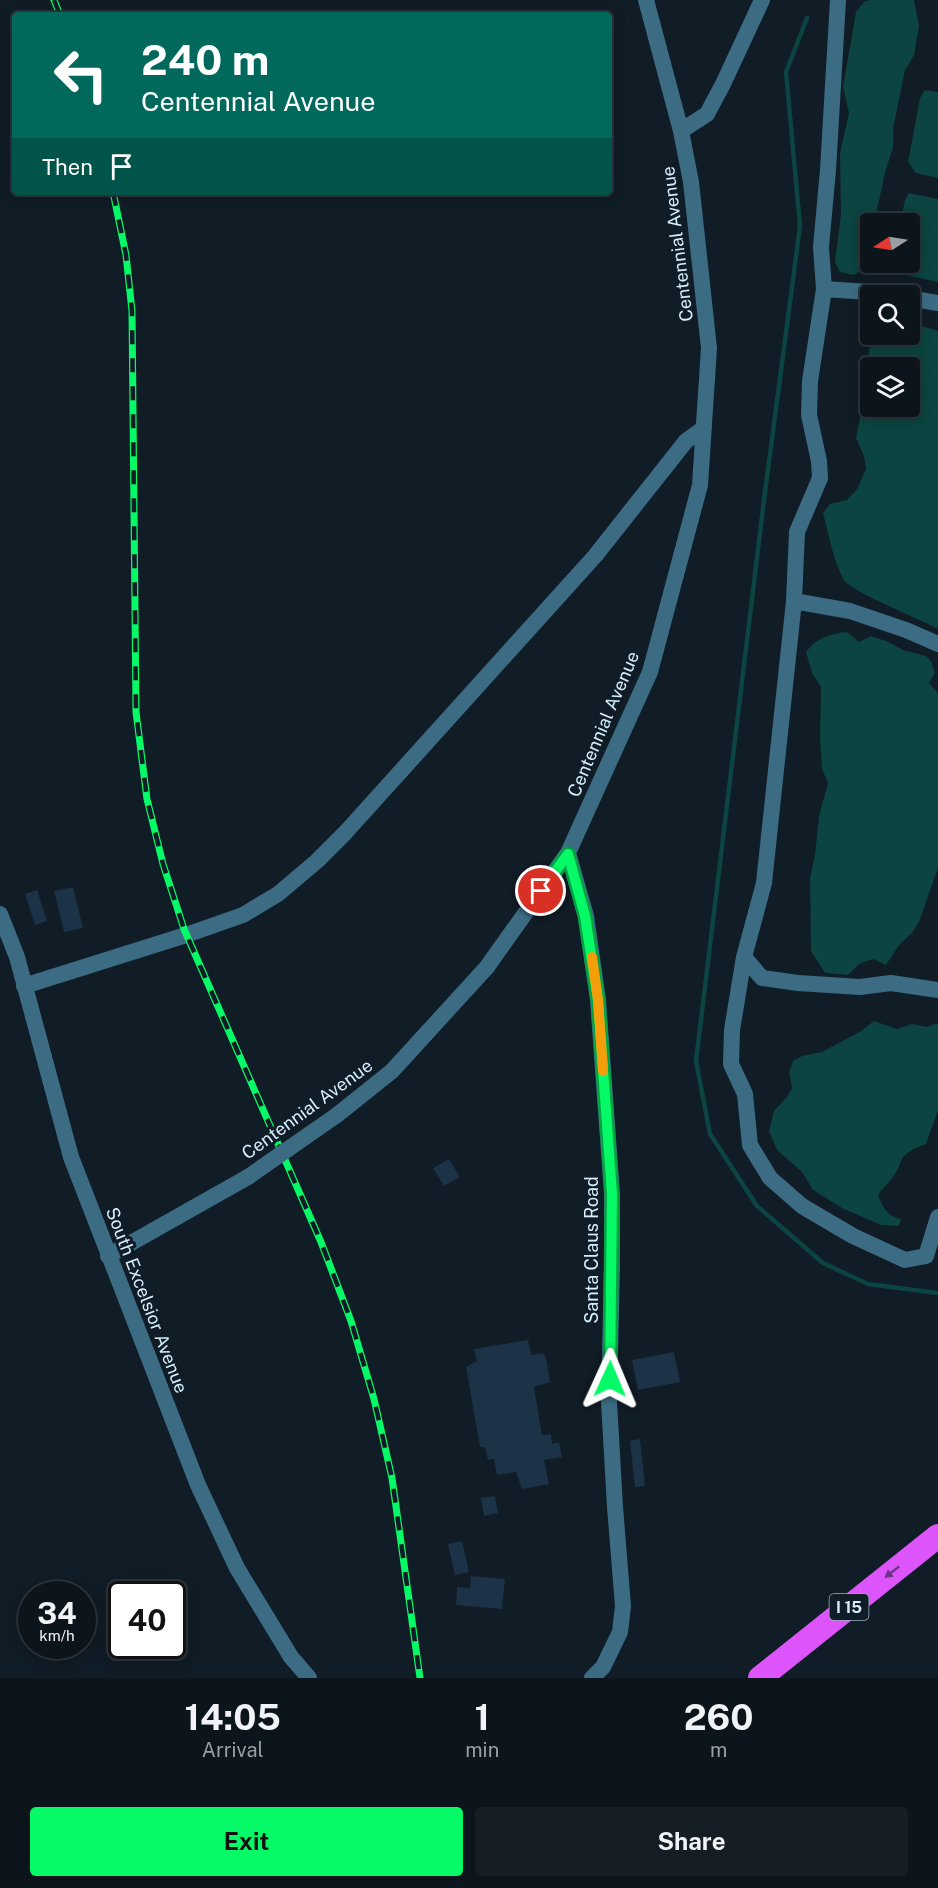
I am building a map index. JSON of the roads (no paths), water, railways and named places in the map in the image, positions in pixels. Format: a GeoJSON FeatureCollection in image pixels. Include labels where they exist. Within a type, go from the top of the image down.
{"type":"FeatureCollection","features":[{"type":"Feature","properties":{"kind":"highway","name":"I 15"},"geometry":{"type":"LineString","coordinates":[[760,1678],[938,1536]]}},
{"type":"Feature","properties":{"kind":"street","name":"Centennial Avenue"},"geometry":{"type":"LineString","coordinates":[[108,1256],[248,1177],[337,1115],[392,1071],[488,967],[568,854],[650,672],[700,485],[709,348],[691,182],[681,131],[646,0]]}},
{"type":"Feature","properties":{"kind":"street"},"geometry":{"type":"LineString","coordinates":[[681,131],[707,114],[762,0]]}},
{"type":"Feature","properties":{"kind":"street"},"geometry":{"type":"LineString","coordinates":[[838,0],[821,247],[824,289],[810,381],[809,415],[819,461],[820,478],[797,532],[794,601],[764,883],[744,957],[732,1030],[732,1064],[745,1094],[750,1145],[770,1179],[802,1206],[853,1236],[905,1260],[926,1256],[938,1217]]}},
{"type":"Feature","properties":{"kind":"street"},"geometry":{"type":"LineString","coordinates":[[824,289],[860,291]]}},
{"type":"Feature","properties":{"kind":"street"},"geometry":{"type":"LineString","coordinates":[[920,300],[938,303]]}},
{"type":"Feature","properties":{"kind":"street"},"geometry":{"type":"LineString","coordinates":[[24,986],[243,915],[286,888],[317,861],[352,825],[595,556],[686,441],[704,428]]}},
{"type":"Feature","properties":{"kind":"street"},"geometry":{"type":"LineString","coordinates":[[794,601],[850,611],[906,630],[938,644]]}},
{"type":"Feature","properties":{"kind":"street","name":"Santa Claus Road"},"geometry":{"type":"LineString","coordinates":[[568,854],[585,916],[598,1000],[612,1194],[609,1402],[623,1606],[620,1632],[603,1667],[592,1678]]}},
{"type":"Feature","properties":{"kind":"street","name":"South Excelsior Avenue"},"geometry":{"type":"LineString","coordinates":[[0,914],[17,957],[71,1157],[198,1485],[237,1568],[291,1657],[309,1678]]}},
{"type":"Feature","properties":{"kind":"street"},"geometry":{"type":"LineString","coordinates":[[744,957],[762,978],[860,987],[891,983],[938,990]]}},
{"type":"Feature","properties":{"kind":"waterway"},"geometry":{"type":"LineString","coordinates":[[807,18],[786,72],[800,226],[764,500],[696,1061],[710,1134],[757,1206],[823,1263],[868,1284],[938,1293]]}},
{"type":"Feature","properties":{"kind":"railway"},"geometry":{"type":"LineString","coordinates":[[54,0],[59,12]]}},
{"type":"Feature","properties":{"kind":"railway"},"geometry":{"type":"LineString","coordinates":[[114,195],[126,255],[132,311],[136,712],[147,799],[163,864],[184,929],[321,1242],[351,1321],[374,1399],[392,1478],[420,1678]]}}]}
